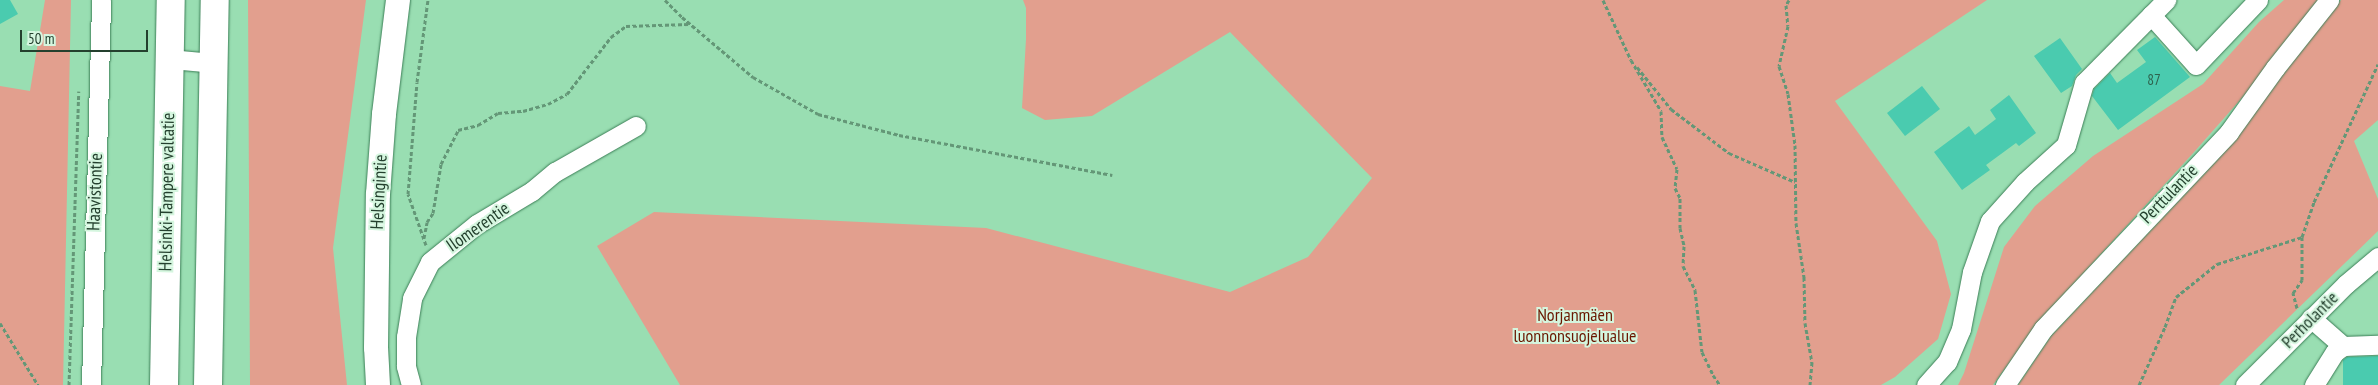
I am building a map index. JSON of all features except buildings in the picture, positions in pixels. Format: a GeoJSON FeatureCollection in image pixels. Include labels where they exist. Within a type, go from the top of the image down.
{"type":"FeatureCollection","features":[{"type":"Feature","properties":{"kind":"highway","name":"Helsinki-Tampere valtatie"},"geometry":{"type":"LineString","coordinates":[[164,385],[171,0]]}},
{"type":"Feature","properties":{"kind":"highway"},"geometry":{"type":"LineString","coordinates":[[208,385],[215,0]]}},
{"type":"Feature","properties":{"kind":"main road","name":"Helsingintie"},"geometry":{"type":"LineString","coordinates":[[378,385],[376,329],[378,194],[384,114],[398,0]]}},
{"type":"Feature","properties":{"kind":"street","name":"Haavistontie"},"geometry":{"type":"LineString","coordinates":[[91,385],[101,0]]}},
{"type":"Feature","properties":{"kind":"street"},"geometry":{"type":"LineString","coordinates":[[1926,385],[1947,362],[1961,329],[1972,272],[1990,221],[2025,182],[2066,145],[2084,83],[2166,0]]}},
{"type":"Feature","properties":{"kind":"street"},"geometry":{"type":"LineString","coordinates":[[2151,15],[2196,65],[2258,0]]}},
{"type":"Feature","properties":{"kind":"street","name":"Perttulantie"},"geometry":{"type":"LineString","coordinates":[[2004,385],[2043,329],[2229,132],[2275,68],[2329,0]]}},
{"type":"Feature","properties":{"kind":"street"},"geometry":{"type":"LineString","coordinates":[[170,59],[214,63]]}},
{"type":"Feature","properties":{"kind":"street","name":"Ilomerentie"},"geometry":{"type":"LineString","coordinates":[[411,385],[406,366],[412,298],[430,262],[477,224],[532,191],[555,172],[636,126]]}},
{"type":"Feature","properties":{"kind":"street","name":"Perholantie"},"geometry":{"type":"LineString","coordinates":[[2245,385],[2346,284],[2378,257]]}},
{"type":"Feature","properties":{"kind":"street"},"geometry":{"type":"LineString","coordinates":[[2309,320],[2343,346]]}},
{"type":"Feature","properties":{"kind":"street"},"geometry":{"type":"LineString","coordinates":[[2314,385],[2335,352],[2343,346],[2378,345]]}},
{"type":"Feature","properties":{"kind":"path"},"geometry":{"type":"LineString","coordinates":[[428,0],[417,82],[408,194],[424,238],[430,262]]}},
{"type":"Feature","properties":{"kind":"path"},"geometry":{"type":"LineString","coordinates":[[665,0],[690,24],[753,77],[818,114],[899,135],[1112,175]]}},
{"type":"Feature","properties":{"kind":"path"},"geometry":{"type":"LineString","coordinates":[[1602,0],[1630,60],[1661,111],[1662,137],[1676,169],[1675,188],[1680,198],[1680,228],[1684,246],[1683,266],[1695,290],[1702,352],[1720,385]]}},
{"type":"Feature","properties":{"kind":"path"},"geometry":{"type":"LineString","coordinates":[[1789,0],[1786,5],[1788,26],[1779,66],[1788,94],[1794,136],[1796,223],[1804,277],[1805,323],[1812,362],[1810,385]]}},
{"type":"Feature","properties":{"kind":"path"},"geometry":{"type":"LineString","coordinates":[[424,238],[427,222],[433,213],[442,164],[458,130],[478,125],[498,113],[523,111],[548,104],[567,94],[611,37],[626,26],[690,24]]}},
{"type":"Feature","properties":{"kind":"path"},"geometry":{"type":"LineString","coordinates":[[1630,60],[1671,109],[1729,153],[1795,182]]}},
{"type":"Feature","properties":{"kind":"path"},"geometry":{"type":"LineString","coordinates":[[2309,320],[2299,312],[2293,293],[2302,280],[2302,237],[2314,202],[2378,64]]}},
{"type":"Feature","properties":{"kind":"path"},"geometry":{"type":"LineString","coordinates":[[69,385],[79,82]]}},
{"type":"Feature","properties":{"kind":"path"},"geometry":{"type":"LineString","coordinates":[[2139,385],[2176,297],[2216,264],[2302,237]]}},
{"type":"Feature","properties":{"kind":"path"},"geometry":{"type":"LineString","coordinates":[[0,323],[38,385]]}},
{"type":"Feature","properties":{"kind":"green space"},"geometry":{"type":"Polygon","coordinates":[[[45,0],[71,0],[63,385],[0,385],[0,86],[30,91],[45,0]]]}},
{"type":"Feature","properties":{"kind":"green space"},"geometry":{"type":"Polygon","coordinates":[[[248,0],[366,0],[333,248],[347,385],[250,385],[248,0]]]}},
{"type":"Feature","properties":{"kind":"green space","name":"Norjanmäen luonnonsuojelualue"},"geometry":{"type":"Polygon","coordinates":[[[1023,0],[1987,0],[1835,101],[1937,241],[1951,294],[1938,339],[1895,377],[1881,385],[680,385],[597,246],[654,212],[986,228],[1230,292],[1308,257],[1372,178],[1230,32],[1092,116],[1045,120],[1022,108],[1026,39],[1026,8],[1023,0]]]}},
{"type":"Feature","properties":{"kind":"green space"},"geometry":{"type":"Polygon","coordinates":[[[2284,0],[2320,0],[2256,82],[2039,322],[1993,385],[1958,385],[1964,373],[2004,247],[2035,206],[2093,156],[2203,84],[2259,22],[2284,0]]]}},
{"type":"Feature","properties":{"kind":"green space"},"geometry":{"type":"Polygon","coordinates":[[[2341,0],[2378,0],[2378,120],[2354,141],[2378,199],[2378,231],[2219,385],[2018,385],[2051,336],[2218,159],[2272,83],[2341,0]]]}}]}
